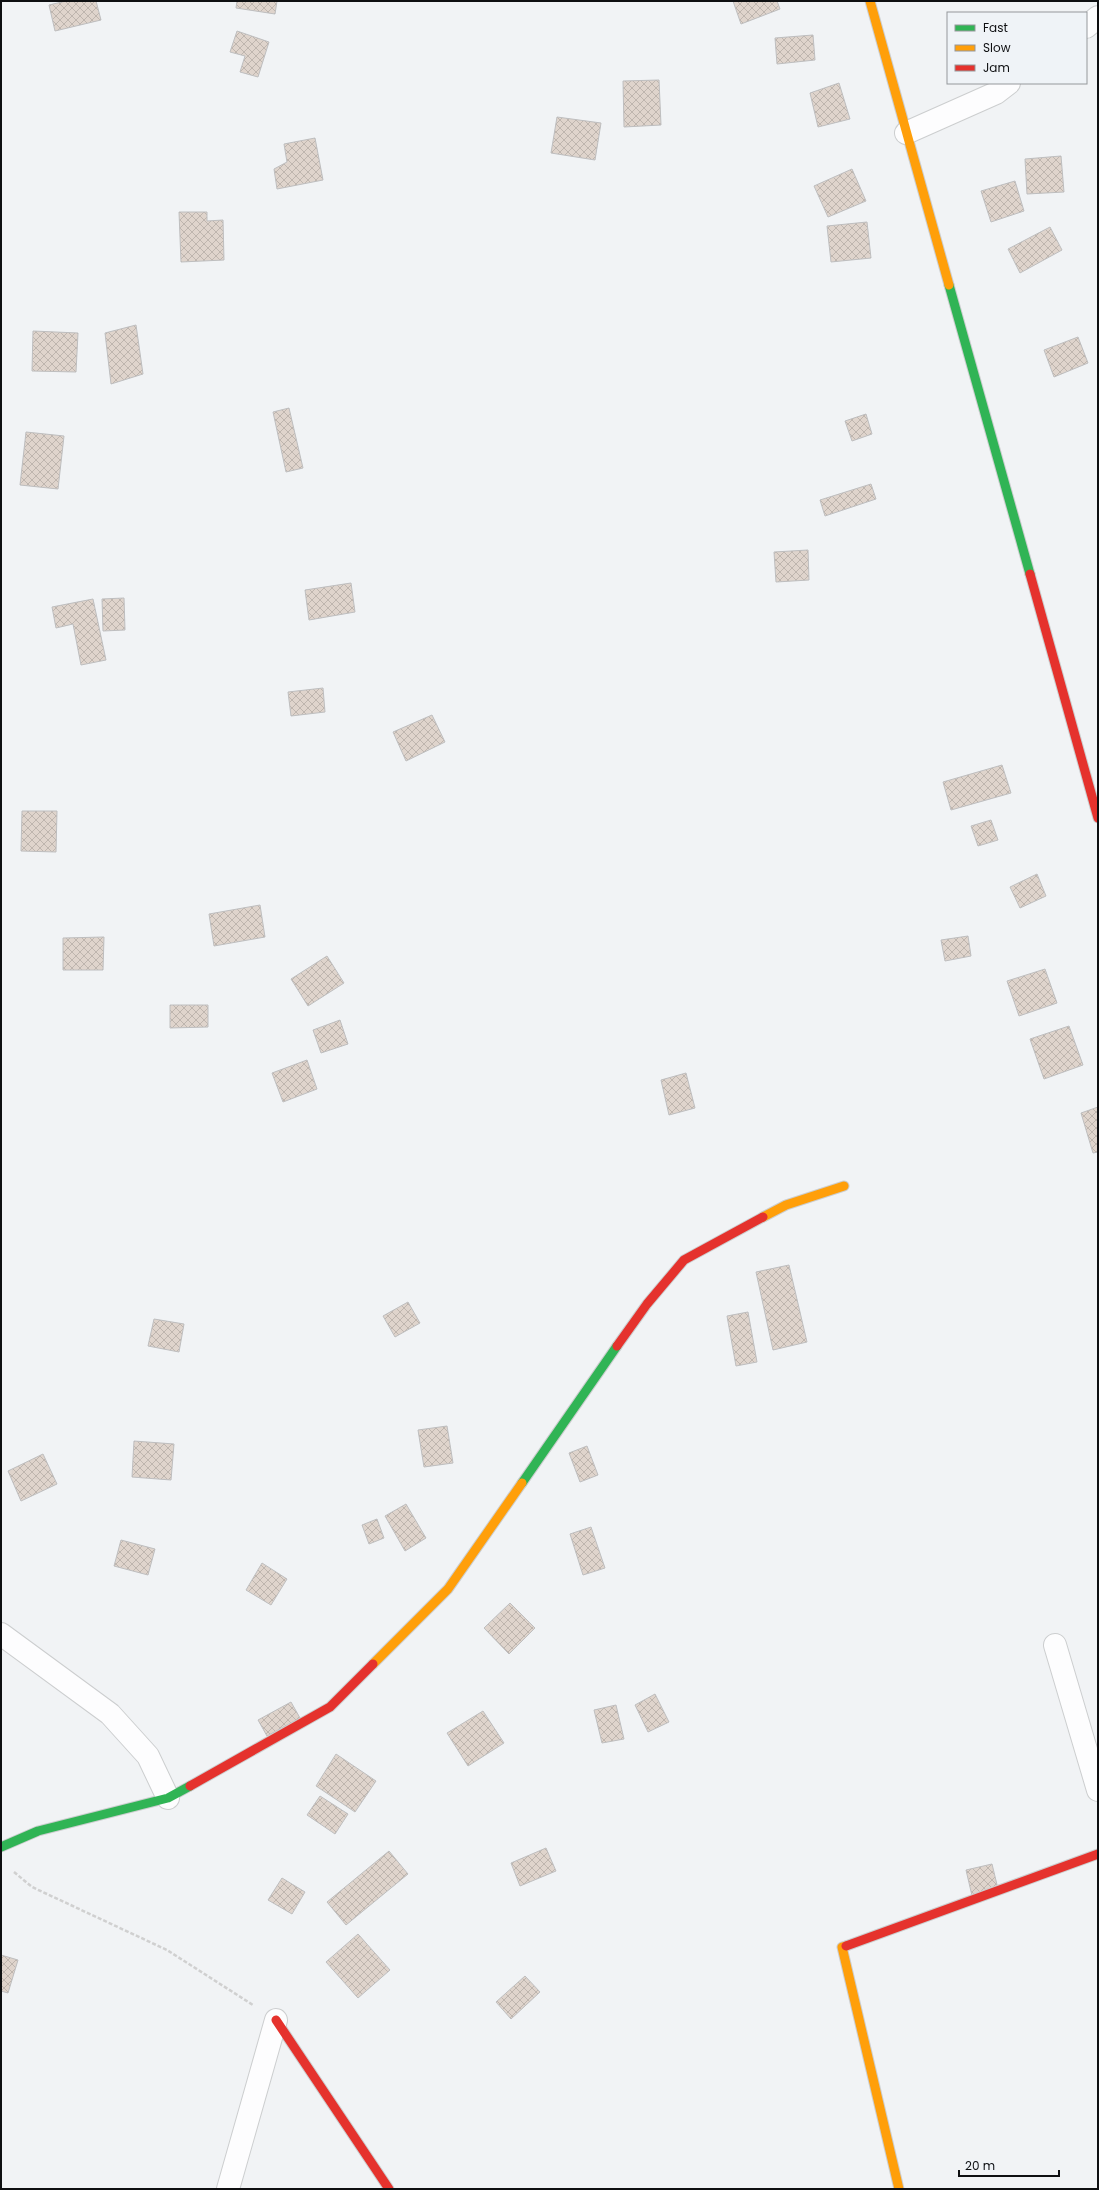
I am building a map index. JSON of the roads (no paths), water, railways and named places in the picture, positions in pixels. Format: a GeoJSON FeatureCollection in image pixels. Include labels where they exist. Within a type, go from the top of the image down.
{"type":"FeatureCollection","features":[{"type":"Feature","properties":{"kind":"street"},"geometry":{"type":"LineString","coordinates":[[870,1],[1098,818]]}},
{"type":"Feature","properties":{"kind":"street"},"geometry":{"type":"LineString","coordinates":[[1087,26],[1098,17]]}},
{"type":"Feature","properties":{"kind":"street"},"geometry":{"type":"LineString","coordinates":[[906,133],[996,93],[1008,84]]}},
{"type":"Feature","properties":{"kind":"street"},"geometry":{"type":"LineString","coordinates":[[1,1847],[38,1830],[168,1798],[330,1707],[448,1589],[646,1304],[684,1260],[786,1205],[844,1186]]}},
{"type":"Feature","properties":{"kind":"street"},"geometry":{"type":"LineString","coordinates":[[1,1634],[110,1714],[148,1756],[168,1798]]}},
{"type":"Feature","properties":{"kind":"street"},"geometry":{"type":"LineString","coordinates":[[1055,1645],[1098,1790]]}},
{"type":"Feature","properties":{"kind":"street"},"geometry":{"type":"LineString","coordinates":[[899,2189],[842,1947],[1098,1854]]}},
{"type":"Feature","properties":{"kind":"street"},"geometry":{"type":"LineString","coordinates":[[228,2189],[276,2020]]}},
{"type":"Feature","properties":{"kind":"street"},"geometry":{"type":"LineString","coordinates":[[276,2020],[389,2189]]}}]}
